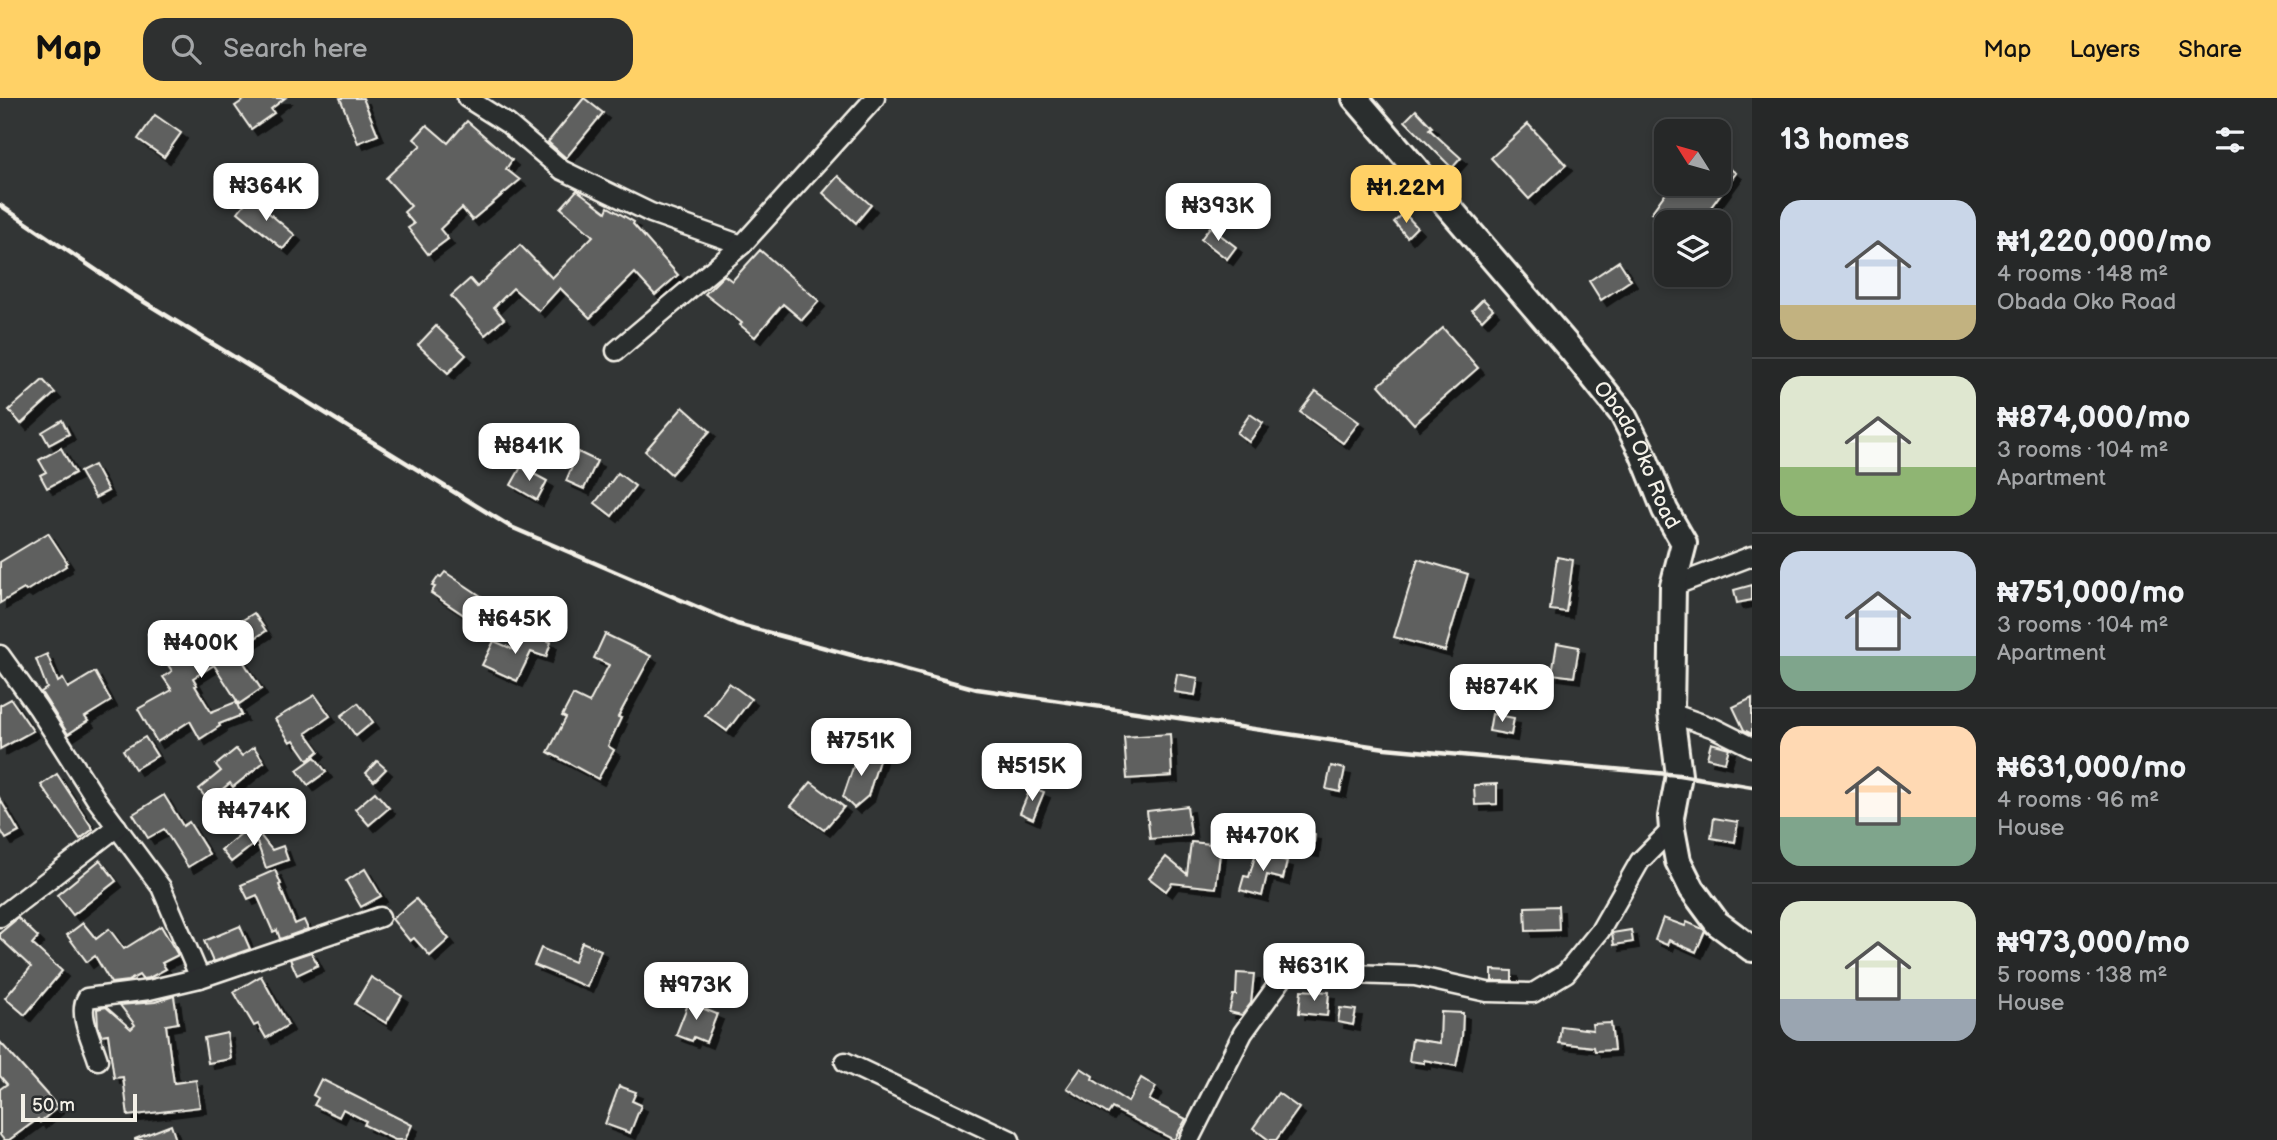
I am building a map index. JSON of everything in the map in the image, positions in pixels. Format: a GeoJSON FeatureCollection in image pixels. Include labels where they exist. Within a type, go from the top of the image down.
{"type":"FeatureCollection","features":[{"type":"Feature","properties":{"kind":"main road","name":"Obada Oko Road"},"geometry":{"type":"LineString","coordinates":[[1355,98],[1622,413],[1642,452],[1665,510],[1684,542],[1673,586],[1671,713],[1679,775],[1671,817],[1672,829],[1678,862],[1692,889],[1717,923],[1752,949]]}},
{"type":"Feature","properties":{"kind":"street"},"geometry":{"type":"LineString","coordinates":[[467,98],[508,124],[562,170],[651,213],[742,245]]}},
{"type":"Feature","properties":{"kind":"street"},"geometry":{"type":"LineString","coordinates":[[616,351],[742,245],[875,98]]}},
{"type":"Feature","properties":{"kind":"street"},"geometry":{"type":"LineString","coordinates":[[1673,586],[1752,556]]}},
{"type":"Feature","properties":{"kind":"street"},"geometry":{"type":"LineString","coordinates":[[0,655],[161,887],[200,978]]}},
{"type":"Feature","properties":{"kind":"street"},"geometry":{"type":"LineString","coordinates":[[1671,713],[1714,727],[1752,747]]}},
{"type":"Feature","properties":{"kind":"street"},"geometry":{"type":"LineString","coordinates":[[0,917],[117,827]]}},
{"type":"Feature","properties":{"kind":"street"},"geometry":{"type":"LineString","coordinates":[[1189,1140],[1243,1033],[1287,972],[1415,976],[1487,992],[1533,993],[1566,972],[1600,931],[1640,861],[1672,829]]}},
{"type":"Feature","properties":{"kind":"street"},"geometry":{"type":"LineString","coordinates":[[98,1060],[83,1012],[83,1004],[87,998],[149,990],[200,978],[380,917]]}},
{"type":"Feature","properties":{"kind":"street"},"geometry":{"type":"LineString","coordinates":[[845,1062],[1010,1140]]}},
{"type":"Feature","properties":{"kind":"building"},"geometry":{"type":"Polygon","coordinates":[[[247,98],[285,98],[271,109],[274,113],[251,129],[235,106],[247,98]]]}},
{"type":"Feature","properties":{"kind":"building"},"geometry":{"type":"Polygon","coordinates":[[[340,98],[363,98],[378,135],[358,143],[340,98]]]}},
{"type":"Feature","properties":{"kind":"building"},"geometry":{"type":"Polygon","coordinates":[[[584,98],[603,113],[566,158],[548,142],[584,98]]]}},
{"type":"Feature","properties":{"kind":"building"},"geometry":{"type":"Polygon","coordinates":[[[1416,110],[1432,127],[1429,129],[1461,158],[1452,168],[1405,121],[1416,110]]]}},
{"type":"Feature","properties":{"kind":"building"},"geometry":{"type":"Polygon","coordinates":[[[155,115],[181,133],[164,157],[138,139],[155,115]]]}},
{"type":"Feature","properties":{"kind":"building"},"geometry":{"type":"Polygon","coordinates":[[[467,121],[512,160],[506,169],[520,180],[472,220],[462,208],[440,229],[448,239],[428,254],[408,228],[414,224],[404,212],[411,206],[386,178],[421,145],[414,139],[427,125],[448,143],[467,121]]]}},
{"type":"Feature","properties":{"kind":"building"},"geometry":{"type":"Polygon","coordinates":[[[1528,124],[1566,165],[1529,199],[1491,158],[1528,124]]]}},
{"type":"Feature","properties":{"kind":"building"},"geometry":{"type":"Polygon","coordinates":[[[838,176],[871,205],[856,223],[823,193],[838,176]]]}},
{"type":"Feature","properties":{"kind":"building"},"geometry":{"type":"Polygon","coordinates":[[[577,190],[606,212],[608,207],[634,222],[678,275],[655,295],[635,273],[590,318],[560,288],[539,311],[513,288],[494,307],[504,319],[485,335],[451,296],[470,279],[477,287],[520,245],[552,278],[593,236],[561,208],[577,190]]]}},
{"type":"Feature","properties":{"kind":"building"},"geometry":{"type":"Polygon","coordinates":[[[1663,196],[1719,196],[1709,210],[1654,210],[1654,215],[1651,213],[1663,196]]]}},
{"type":"Feature","properties":{"kind":"building"},"geometry":{"type":"Polygon","coordinates":[[[250,197],[295,235],[283,249],[238,212],[250,197]]]}},
{"type":"Feature","properties":{"kind":"building"},"geometry":{"type":"Polygon","coordinates":[[[1404,213],[1417,227],[1407,237],[1394,222],[1404,213]]]}},
{"type":"Feature","properties":{"kind":"building"},"geometry":{"type":"Polygon","coordinates":[[[1210,227],[1236,247],[1227,259],[1201,239],[1210,227]]]}},
{"type":"Feature","properties":{"kind":"building"},"geometry":{"type":"Polygon","coordinates":[[[760,250],[819,301],[802,320],[783,304],[755,337],[740,325],[742,323],[705,294],[724,275],[732,281],[760,250]]]}},
{"type":"Feature","properties":{"kind":"building"},"geometry":{"type":"Polygon","coordinates":[[[1619,261],[1631,280],[1601,300],[1589,281],[1619,261]]]}},
{"type":"Feature","properties":{"kind":"building"},"geometry":{"type":"Polygon","coordinates":[[[1483,299],[1493,309],[1482,320],[1472,310],[1483,299]]]}},
{"type":"Feature","properties":{"kind":"building"},"geometry":{"type":"Polygon","coordinates":[[[436,326],[466,355],[448,373],[418,345],[436,326]]]}},
{"type":"Feature","properties":{"kind":"building"},"geometry":{"type":"Polygon","coordinates":[[[1443,328],[1478,368],[1414,424],[1379,385],[1443,328]]]}},
{"type":"Feature","properties":{"kind":"building"},"geometry":{"type":"Polygon","coordinates":[[[43,380],[55,393],[21,424],[9,410],[43,380]]]}},
{"type":"Feature","properties":{"kind":"building"},"geometry":{"type":"Polygon","coordinates":[[[1316,391],[1359,422],[1343,443],[1300,412],[1316,391]]]}},
{"type":"Feature","properties":{"kind":"building"},"geometry":{"type":"Polygon","coordinates":[[[683,407],[710,431],[671,474],[645,451],[683,407]]]}},
{"type":"Feature","properties":{"kind":"building"},"geometry":{"type":"Polygon","coordinates":[[[1250,414],[1263,423],[1249,442],[1237,433],[1250,414]]]}},
{"type":"Feature","properties":{"kind":"building"},"geometry":{"type":"Polygon","coordinates":[[[62,420],[69,434],[49,445],[42,432],[62,420]]]}},
{"type":"Feature","properties":{"kind":"building"},"geometry":{"type":"Polygon","coordinates":[[[61,448],[75,473],[47,488],[40,475],[46,472],[39,460],[61,448]]]}},
{"type":"Feature","properties":{"kind":"building"},"geometry":{"type":"Polygon","coordinates":[[[578,452],[597,461],[584,489],[566,481],[578,452]]]}},
{"type":"Feature","properties":{"kind":"building"},"geometry":{"type":"Polygon","coordinates":[[[94,465],[108,491],[95,498],[80,472],[94,465]]]}},
{"type":"Feature","properties":{"kind":"building"},"geometry":{"type":"Polygon","coordinates":[[[521,467],[547,481],[537,500],[511,485],[521,467]]]}},
{"type":"Feature","properties":{"kind":"building"},"geometry":{"type":"Polygon","coordinates":[[[618,473],[635,486],[612,516],[595,503],[618,473]]]}},
{"type":"Feature","properties":{"kind":"building"},"geometry":{"type":"Polygon","coordinates":[[[48,533],[67,562],[66,566],[26,591],[24,589],[0,603],[0,562],[48,533]]]}},
{"type":"Feature","properties":{"kind":"building"},"geometry":{"type":"Polygon","coordinates":[[[1557,557],[1573,560],[1566,612],[1550,610],[1557,557]]]}},
{"type":"Feature","properties":{"kind":"building"},"geometry":{"type":"Polygon","coordinates":[[[1418,559],[1468,574],[1445,651],[1394,637],[1418,559]]]}},
{"type":"Feature","properties":{"kind":"building"},"geometry":{"type":"Polygon","coordinates":[[[445,572],[484,598],[470,619],[431,593],[435,587],[432,586],[445,572]]]}},
{"type":"Feature","properties":{"kind":"building"},"geometry":{"type":"Polygon","coordinates":[[[1752,585],[1752,600],[1737,603],[1734,590],[1752,585]]]}},
{"type":"Feature","properties":{"kind":"building"},"geometry":{"type":"Polygon","coordinates":[[[254,613],[266,631],[237,652],[261,689],[239,704],[214,665],[193,678],[211,712],[236,702],[242,715],[219,724],[220,726],[200,739],[190,721],[157,742],[138,709],[172,690],[163,677],[172,671],[148,634],[166,622],[188,654],[234,628],[233,626],[254,613]]]}},
{"type":"Feature","properties":{"kind":"building"},"geometry":{"type":"Polygon","coordinates":[[[524,632],[551,642],[546,657],[531,652],[517,681],[482,665],[494,641],[517,651],[524,632]]]}},
{"type":"Feature","properties":{"kind":"building"},"geometry":{"type":"Polygon","coordinates":[[[605,634],[651,656],[618,717],[621,718],[608,746],[614,750],[598,779],[548,752],[566,718],[562,716],[573,695],[589,703],[609,665],[594,658],[605,634]]]}},
{"type":"Feature","properties":{"kind":"building"},"geometry":{"type":"Polygon","coordinates":[[[1557,643],[1579,647],[1574,677],[1552,674],[1557,643]]]}},
{"type":"Feature","properties":{"kind":"building"},"geometry":{"type":"Polygon","coordinates":[[[47,654],[58,682],[63,679],[68,688],[95,672],[111,701],[85,717],[88,721],[68,734],[41,692],[47,688],[36,659],[47,654]]]}},
{"type":"Feature","properties":{"kind":"building"},"geometry":{"type":"Polygon","coordinates":[[[1177,674],[1198,678],[1195,695],[1174,692],[1177,674]]]}},
{"type":"Feature","properties":{"kind":"building"},"geometry":{"type":"Polygon","coordinates":[[[729,683],[751,699],[727,731],[705,715],[729,683]]]}},
{"type":"Feature","properties":{"kind":"building"},"geometry":{"type":"Polygon","coordinates":[[[315,695],[330,716],[306,733],[319,751],[308,760],[294,740],[290,742],[275,719],[315,695]]]}},
{"type":"Feature","properties":{"kind":"building"},"geometry":{"type":"Polygon","coordinates":[[[1752,698],[1752,734],[1744,730],[1733,707],[1752,698]]]}},
{"type":"Feature","properties":{"kind":"building"},"geometry":{"type":"Polygon","coordinates":[[[11,699],[33,731],[0,749],[0,705],[11,699]]]}},
{"type":"Feature","properties":{"kind":"building"},"geometry":{"type":"Polygon","coordinates":[[[358,703],[373,722],[356,736],[341,716],[358,703]]]}},
{"type":"Feature","properties":{"kind":"building"},"geometry":{"type":"Polygon","coordinates":[[[1492,714],[1514,718],[1511,735],[1489,731],[1492,714]]]}},
{"type":"Feature","properties":{"kind":"building"},"geometry":{"type":"Polygon","coordinates":[[[1170,734],[1172,776],[1127,779],[1124,737],[1170,734]]]}},
{"type":"Feature","properties":{"kind":"building"},"geometry":{"type":"Polygon","coordinates":[[[145,737],[157,756],[135,769],[123,750],[145,737]]]}},
{"type":"Feature","properties":{"kind":"building"},"geometry":{"type":"Polygon","coordinates":[[[1711,743],[1729,748],[1725,762],[1707,758],[1711,743]]]}},
{"type":"Feature","properties":{"kind":"building"},"geometry":{"type":"Polygon","coordinates":[[[254,747],[264,762],[233,787],[230,783],[208,801],[199,789],[221,771],[216,765],[236,749],[242,756],[254,747]]]}},
{"type":"Feature","properties":{"kind":"building"},"geometry":{"type":"Polygon","coordinates":[[[859,750],[880,757],[868,796],[854,808],[843,797],[859,750]]]}},
{"type":"Feature","properties":{"kind":"building"},"geometry":{"type":"Polygon","coordinates":[[[315,757],[326,772],[308,785],[297,770],[315,757]]]}},
{"type":"Feature","properties":{"kind":"building"},"geometry":{"type":"Polygon","coordinates":[[[377,761],[386,769],[374,781],[366,773],[377,761]]]}},
{"type":"Feature","properties":{"kind":"building"},"geometry":{"type":"Polygon","coordinates":[[[1331,766],[1345,769],[1340,792],[1326,789],[1331,766]]]}},
{"type":"Feature","properties":{"kind":"building"},"geometry":{"type":"Polygon","coordinates":[[[57,774],[93,829],[80,839],[41,785],[57,774]]]}},
{"type":"Feature","properties":{"kind":"building"},"geometry":{"type":"Polygon","coordinates":[[[811,782],[844,807],[824,830],[791,806],[811,782]]]}},
{"type":"Feature","properties":{"kind":"building"},"geometry":{"type":"Polygon","coordinates":[[[1497,784],[1497,804],[1475,805],[1474,785],[1497,784]]]}},
{"type":"Feature","properties":{"kind":"building"},"geometry":{"type":"Polygon","coordinates":[[[1031,787],[1044,792],[1033,819],[1020,813],[1031,787]]]}},
{"type":"Feature","properties":{"kind":"building"},"geometry":{"type":"Polygon","coordinates":[[[375,792],[389,808],[369,825],[355,809],[375,792]]]}},
{"type":"Feature","properties":{"kind":"building"},"geometry":{"type":"Polygon","coordinates":[[[164,795],[183,826],[189,822],[209,854],[188,867],[164,829],[148,838],[133,814],[164,795]]]}},
{"type":"Feature","properties":{"kind":"building"},"geometry":{"type":"Polygon","coordinates":[[[0,799],[19,832],[6,839],[0,829],[0,799]]]}},
{"type":"Feature","properties":{"kind":"building"},"geometry":{"type":"Polygon","coordinates":[[[1187,806],[1191,835],[1150,839],[1147,811],[1187,806]]]}},
{"type":"Feature","properties":{"kind":"building"},"geometry":{"type":"Polygon","coordinates":[[[1714,818],[1738,822],[1735,842],[1711,838],[1714,818]]]}},
{"type":"Feature","properties":{"kind":"building"},"geometry":{"type":"Polygon","coordinates":[[[252,825],[272,850],[283,846],[288,860],[266,868],[257,842],[231,862],[221,850],[252,825]]]}},
{"type":"Feature","properties":{"kind":"building"},"geometry":{"type":"Polygon","coordinates":[[[1300,832],[1315,834],[1313,851],[1298,849],[1300,832]]]}},
{"type":"Feature","properties":{"kind":"building"},"geometry":{"type":"Polygon","coordinates":[[[1191,842],[1221,845],[1216,888],[1172,883],[1166,891],[1149,878],[1166,857],[1187,874],[1191,842]]]}},
{"type":"Feature","properties":{"kind":"building"},"geometry":{"type":"Polygon","coordinates":[[[1256,853],[1287,861],[1283,879],[1267,875],[1262,896],[1240,890],[1244,876],[1249,877],[1256,853]]]}},
{"type":"Feature","properties":{"kind":"building"},"geometry":{"type":"Polygon","coordinates":[[[100,860],[116,881],[73,915],[57,895],[100,860]]]}},
{"type":"Feature","properties":{"kind":"building"},"geometry":{"type":"Polygon","coordinates":[[[365,869],[381,896],[361,907],[346,881],[365,869]]]}},
{"type":"Feature","properties":{"kind":"building"},"geometry":{"type":"Polygon","coordinates":[[[275,870],[295,924],[304,920],[308,929],[280,939],[277,930],[273,932],[257,895],[248,899],[241,885],[275,870]]]}},
{"type":"Feature","properties":{"kind":"building"},"geometry":{"type":"Polygon","coordinates":[[[416,899],[449,939],[430,956],[414,938],[410,941],[392,919],[416,899]]]}},
{"type":"Feature","properties":{"kind":"building"},"geometry":{"type":"Polygon","coordinates":[[[1558,906],[1559,930],[1526,931],[1525,907],[1558,906]]]}},
{"type":"Feature","properties":{"kind":"building"},"geometry":{"type":"Polygon","coordinates":[[[18,918],[38,937],[32,944],[62,971],[25,1015],[5,998],[31,967],[0,938],[0,933],[18,918]]]}},
{"type":"Feature","properties":{"kind":"building"},"geometry":{"type":"Polygon","coordinates":[[[1663,918],[1685,926],[1687,922],[1705,931],[1696,952],[1669,940],[1667,945],[1655,940],[1663,918]]]}},
{"type":"Feature","properties":{"kind":"building"},"geometry":{"type":"Polygon","coordinates":[[[83,923],[96,939],[109,929],[124,949],[161,926],[178,955],[162,963],[166,969],[149,978],[142,979],[139,975],[128,981],[111,983],[95,956],[87,962],[67,935],[83,923]]]}},
{"type":"Feature","properties":{"kind":"building"},"geometry":{"type":"Polygon","coordinates":[[[240,926],[250,949],[213,962],[204,941],[240,926]]]}},
{"type":"Feature","properties":{"kind":"building"},"geometry":{"type":"Polygon","coordinates":[[[1631,930],[1633,942],[1614,945],[1612,933],[1631,930]]]}},
{"type":"Feature","properties":{"kind":"building"},"geometry":{"type":"Polygon","coordinates":[[[582,942],[601,950],[587,987],[534,965],[541,948],[574,962],[582,942]]]}},
{"type":"Feature","properties":{"kind":"building"},"geometry":{"type":"Polygon","coordinates":[[[311,952],[318,965],[297,975],[290,959],[311,952]]]}},
{"type":"Feature","properties":{"kind":"building"},"geometry":{"type":"Polygon","coordinates":[[[1492,970],[1512,971],[1512,981],[1492,981],[1492,970]]]}},
{"type":"Feature","properties":{"kind":"building"},"geometry":{"type":"Polygon","coordinates":[[[1237,973],[1254,974],[1251,1003],[1242,1015],[1229,1012],[1233,995],[1236,995],[1237,973]]]}},
{"type":"Feature","properties":{"kind":"building"},"geometry":{"type":"Polygon","coordinates":[[[261,976],[288,1025],[266,1038],[258,1024],[254,1026],[234,992],[261,976]]]}},
{"type":"Feature","properties":{"kind":"building"},"geometry":{"type":"Polygon","coordinates":[[[371,977],[402,996],[386,1023],[355,1004],[371,977]]]}},
{"type":"Feature","properties":{"kind":"building"},"geometry":{"type":"Polygon","coordinates":[[[1301,990],[1329,992],[1327,1016],[1299,1013],[1301,990]]]}},
{"type":"Feature","properties":{"kind":"building"},"geometry":{"type":"Polygon","coordinates":[[[174,996],[178,1023],[166,1025],[174,1083],[196,1080],[200,1107],[128,1116],[123,1077],[114,1078],[108,1034],[101,1035],[97,1009],[106,1007],[131,1029],[135,1025],[120,1005],[155,1002],[174,996]]]}},
{"type":"Feature","properties":{"kind":"building"},"geometry":{"type":"Polygon","coordinates":[[[690,999],[717,1014],[706,1042],[694,1037],[692,1041],[676,1035],[690,999]]]}},
{"type":"Feature","properties":{"kind":"building"},"geometry":{"type":"Polygon","coordinates":[[[1340,1008],[1356,1010],[1353,1025],[1338,1022],[1340,1008]]]}},
{"type":"Feature","properties":{"kind":"building"},"geometry":{"type":"Polygon","coordinates":[[[1441,1012],[1463,1013],[1462,1037],[1456,1066],[1424,1060],[1424,1063],[1409,1061],[1412,1039],[1440,1043],[1441,1012]]]}},
{"type":"Feature","properties":{"kind":"building"},"geometry":{"type":"Polygon","coordinates":[[[1611,1023],[1614,1050],[1595,1051],[1594,1047],[1559,1043],[1561,1026],[1593,1030],[1592,1024],[1611,1023]]]}},
{"type":"Feature","properties":{"kind":"building"},"geometry":{"type":"Polygon","coordinates":[[[227,1033],[231,1059],[208,1063],[204,1038],[227,1033]]]}},
{"type":"Feature","properties":{"kind":"building"},"geometry":{"type":"Polygon","coordinates":[[[0,1042],[58,1107],[40,1122],[38,1119],[9,1140],[4,1140],[0,1135],[0,1089],[7,1084],[0,1076],[0,1042]]]}},
{"type":"Feature","properties":{"kind":"building"},"geometry":{"type":"Polygon","coordinates":[[[1081,1068],[1093,1076],[1092,1079],[1128,1102],[1141,1078],[1156,1087],[1149,1100],[1186,1119],[1174,1140],[1112,1108],[1108,1114],[1067,1088],[1081,1068]]]}},
{"type":"Feature","properties":{"kind":"building"},"geometry":{"type":"Polygon","coordinates":[[[321,1079],[412,1125],[405,1140],[395,1140],[364,1125],[366,1121],[343,1109],[339,1117],[314,1105],[318,1098],[313,1095],[321,1079]]]}},
{"type":"Feature","properties":{"kind":"building"},"geometry":{"type":"Polygon","coordinates":[[[619,1086],[636,1092],[632,1101],[641,1105],[630,1133],[605,1124],[619,1086]]]}},
{"type":"Feature","properties":{"kind":"building"},"geometry":{"type":"Polygon","coordinates":[[[1278,1093],[1299,1108],[1276,1140],[1269,1140],[1253,1128],[1278,1093]]]}},
{"type":"Feature","properties":{"kind":"building"},"geometry":{"type":"Polygon","coordinates":[[[171,1125],[176,1140],[135,1140],[135,1139],[171,1125]]]}},
{"type":"Feature","properties":{"kind":"railway"},"geometry":{"type":"LineString","coordinates":[[0,205],[133,295],[511,527],[737,624],[977,689],[1385,748],[1679,775],[1752,787]]}}]}
